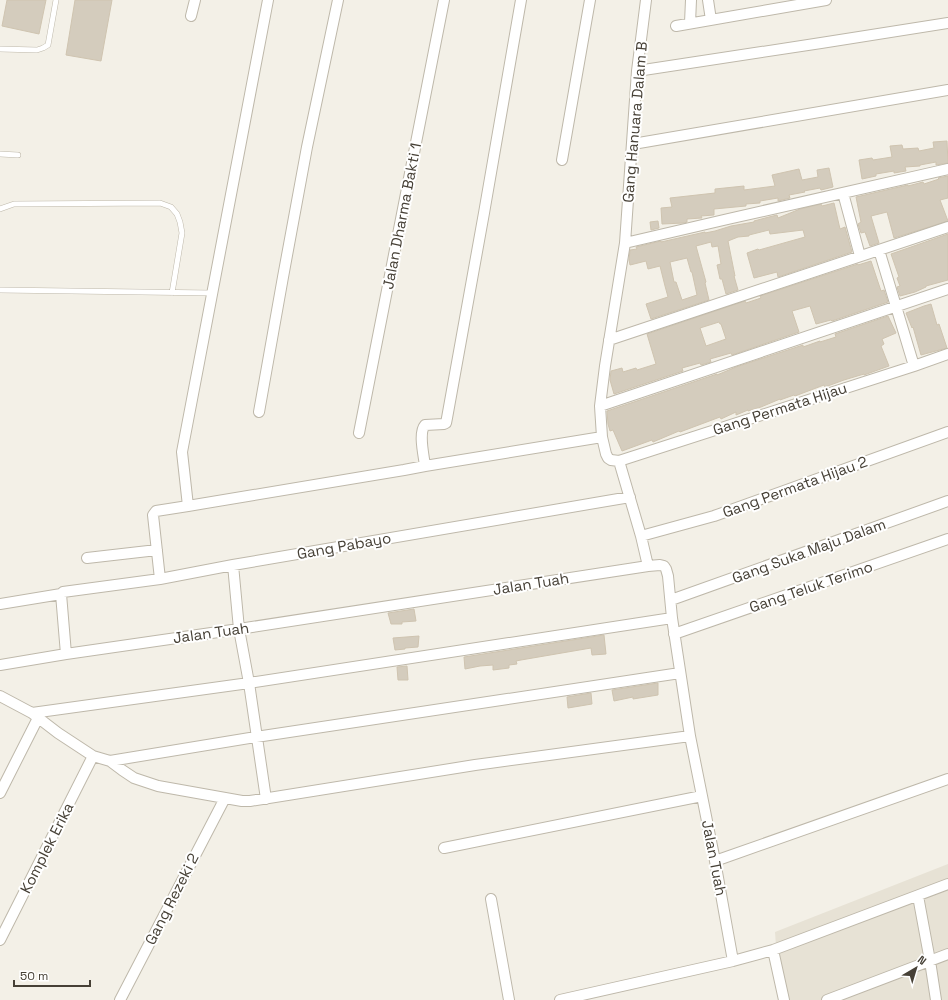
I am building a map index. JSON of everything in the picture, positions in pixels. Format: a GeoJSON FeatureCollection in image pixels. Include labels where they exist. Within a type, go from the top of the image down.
{"type":"FeatureCollection","features":[{"type":"Feature","properties":{"kind":"street"},"geometry":{"type":"LineString","coordinates":[[191,16],[195,0]]}},
{"type":"Feature","properties":{"kind":"street"},"geometry":{"type":"LineString","coordinates":[[188,506],[182,452],[268,0]]}},
{"type":"Feature","properties":{"kind":"street"},"geometry":{"type":"LineString","coordinates":[[259,412],[307,147],[338,0]]}},
{"type":"Feature","properties":{"kind":"street","name":"Jalan Dharma Bakti 1"},"geometry":{"type":"LineString","coordinates":[[359,433],[444,0]]}},
{"type":"Feature","properties":{"kind":"street"},"geometry":{"type":"LineString","coordinates":[[425,466],[421,434],[422,427],[424,425],[446,423],[521,0]]}},
{"type":"Feature","properties":{"kind":"street"},"geometry":{"type":"LineString","coordinates":[[562,160],[590,0]]}},
{"type":"Feature","properties":{"kind":"street","name":"Gang Hanuara Dalam B"},"geometry":{"type":"LineString","coordinates":[[646,0],[637,71],[625,244],[604,366],[600,406],[602,436],[606,454],[608,458],[615,461],[630,498],[648,566]]}},
{"type":"Feature","properties":{"kind":"street"},"geometry":{"type":"LineString","coordinates":[[690,23],[692,0]]}},
{"type":"Feature","properties":{"kind":"street"},"geometry":{"type":"LineString","coordinates":[[708,0],[711,20]]}},
{"type":"Feature","properties":{"kind":"street"},"geometry":{"type":"LineString","coordinates":[[676,26],[826,0]]}},
{"type":"Feature","properties":{"kind":"street"},"geometry":{"type":"LineString","coordinates":[[637,71],[948,23]]}},
{"type":"Feature","properties":{"kind":"street"},"geometry":{"type":"LineString","coordinates":[[633,144],[948,90]]}},
{"type":"Feature","properties":{"kind":"street"},"geometry":{"type":"LineString","coordinates":[[625,244],[948,169]]}},
{"type":"Feature","properties":{"kind":"street"},"geometry":{"type":"LineString","coordinates":[[843,193],[860,256]]}},
{"type":"Feature","properties":{"kind":"street"},"geometry":{"type":"LineString","coordinates":[[609,340],[948,227]]}},
{"type":"Feature","properties":{"kind":"street"},"geometry":{"type":"LineString","coordinates":[[879,250],[914,366]]}},
{"type":"Feature","properties":{"kind":"street"},"geometry":{"type":"LineString","coordinates":[[600,406],[948,290]]}},
{"type":"Feature","properties":{"kind":"street","name":"Gang Permata Hijau"},"geometry":{"type":"LineString","coordinates":[[615,461],[948,354]]}},
{"type":"Feature","properties":{"kind":"street","name":"Gang Permata Hijau 2"},"geometry":{"type":"LineString","coordinates":[[641,536],[714,516],[948,432]]}},
{"type":"Feature","properties":{"kind":"street"},"geometry":{"type":"LineString","coordinates":[[160,579],[153,515],[156,511],[602,436]]}},
{"type":"Feature","properties":{"kind":"street","name":"Gang Pabayo"},"geometry":{"type":"LineString","coordinates":[[0,604],[62,595],[63,592],[68,591],[160,579],[233,565],[630,498]]}},
{"type":"Feature","properties":{"kind":"street","name":"Gang Suka Maju Dalam"},"geometry":{"type":"LineString","coordinates":[[671,600],[948,501]]}},
{"type":"Feature","properties":{"kind":"street","name":"Gang Teluk Terimo"},"geometry":{"type":"LineString","coordinates":[[674,634],[948,539]]}},
{"type":"Feature","properties":{"kind":"street"},"geometry":{"type":"LineString","coordinates":[[87,558],[157,550]]}},
{"type":"Feature","properties":{"kind":"street"},"geometry":{"type":"LineString","coordinates":[[233,565],[239,629],[249,683],[266,799]]}},
{"type":"Feature","properties":{"kind":"street","name":"Jalan Tuah"},"geometry":{"type":"LineString","coordinates":[[0,665],[648,566],[664,566],[668,576],[674,634],[690,736],[733,961]]}},
{"type":"Feature","properties":{"kind":"street"},"geometry":{"type":"LineString","coordinates":[[62,595],[66,654]]}},
{"type":"Feature","properties":{"kind":"street"},"geometry":{"type":"LineString","coordinates":[[35,716],[672,618]]}},
{"type":"Feature","properties":{"kind":"street"},"geometry":{"type":"LineString","coordinates":[[110,761],[680,672]]}},
{"type":"Feature","properties":{"kind":"street"},"geometry":{"type":"LineString","coordinates":[[0,696],[35,716],[93,756],[110,761],[134,778],[158,786],[242,801],[266,799],[475,765],[690,736]]}},
{"type":"Feature","properties":{"kind":"street"},"geometry":{"type":"LineString","coordinates":[[0,793],[35,716]]}},
{"type":"Feature","properties":{"kind":"street","name":"Komplek Erika"},"geometry":{"type":"LineString","coordinates":[[0,940],[93,756]]}},
{"type":"Feature","properties":{"kind":"street"},"geometry":{"type":"LineString","coordinates":[[715,861],[948,779]]}},
{"type":"Feature","properties":{"kind":"street"},"geometry":{"type":"LineString","coordinates":[[444,848],[702,796]]}},
{"type":"Feature","properties":{"kind":"street","name":"Gang Rezeki 2"},"geometry":{"type":"LineString","coordinates":[[120,1000],[225,798]]}},
{"type":"Feature","properties":{"kind":"street"},"geometry":{"type":"LineString","coordinates":[[560,1000],[733,961],[773,950],[948,884]]}},
{"type":"Feature","properties":{"kind":"street"},"geometry":{"type":"LineString","coordinates":[[918,896],[936,1000]]}},
{"type":"Feature","properties":{"kind":"street"},"geometry":{"type":"LineString","coordinates":[[491,899],[509,1000]]}},
{"type":"Feature","properties":{"kind":"street"},"geometry":{"type":"LineString","coordinates":[[773,950],[784,1000]]}},
{"type":"Feature","properties":{"kind":"street"},"geometry":{"type":"LineString","coordinates":[[827,1000],[948,954]]}},
{"type":"Feature","properties":{"kind":"lane"},"geometry":{"type":"LineString","coordinates":[[0,48],[37,50],[48,45],[56,0]]}},
{"type":"Feature","properties":{"kind":"lane"},"geometry":{"type":"LineString","coordinates":[[0,154],[18,155]]}},
{"type":"Feature","properties":{"kind":"lane"},"geometry":{"type":"LineString","coordinates":[[0,209],[14,204],[160,203],[171,207],[178,218],[182,233],[172,293]]}},
{"type":"Feature","properties":{"kind":"lane"},"geometry":{"type":"LineString","coordinates":[[0,290],[212,293]]}},
{"type":"Feature","properties":{"kind":"shaded area"},"geometry":{"type":"Polygon","coordinates":[[[948,864],[948,1000],[780,1000],[775,932],[948,864]]]}},
{"type":"Feature","properties":{"kind":"building"},"geometry":{"type":"Polygon","coordinates":[[[7,0],[46,0],[39,34],[2,26],[7,0]]]}},
{"type":"Feature","properties":{"kind":"building"},"geometry":{"type":"Polygon","coordinates":[[[75,0],[112,0],[101,61],[66,55],[75,0]]]}},
{"type":"Feature","properties":{"kind":"building"},"geometry":{"type":"Polygon","coordinates":[[[947,141],[948,163],[936,165],[936,162],[920,166],[905,167],[906,171],[876,174],[876,176],[862,179],[859,160],[872,158],[873,160],[892,157],[890,146],[902,145],[903,149],[918,148],[919,151],[934,148],[933,142],[947,141]]]}},
{"type":"Feature","properties":{"kind":"building"},"geometry":{"type":"Polygon","coordinates":[[[829,168],[833,187],[821,190],[820,188],[804,191],[805,192],[789,195],[790,198],[778,201],[778,198],[760,201],[760,203],[746,204],[746,206],[714,209],[714,215],[701,216],[702,218],[687,219],[687,222],[684,223],[662,224],[661,208],[672,207],[670,198],[715,193],[715,189],[744,186],[744,190],[775,186],[772,175],[799,169],[802,180],[818,177],[817,170],[829,168]]]}},
{"type":"Feature","properties":{"kind":"building"},"geometry":{"type":"Polygon","coordinates":[[[948,176],[948,198],[940,200],[948,221],[894,238],[887,212],[871,216],[879,243],[870,246],[865,232],[861,233],[858,224],[861,222],[856,197],[923,182],[924,184],[939,179],[938,178],[948,176]]]}},
{"type":"Feature","properties":{"kind":"building"},"geometry":{"type":"Polygon","coordinates":[[[834,203],[840,229],[845,227],[852,252],[778,277],[777,272],[754,278],[747,253],[805,237],[803,230],[770,234],[769,230],[749,236],[738,237],[728,241],[738,290],[726,294],[722,279],[720,279],[717,265],[721,264],[718,246],[712,247],[711,242],[696,246],[706,282],[709,300],[651,319],[646,304],[668,297],[660,266],[648,269],[646,261],[630,265],[630,250],[637,249],[636,247],[661,241],[715,231],[777,215],[778,218],[800,209],[821,204],[822,206],[834,203]],[[687,258],[670,262],[674,282],[676,282],[682,300],[697,295],[687,258]]]}},
{"type":"Feature","properties":{"kind":"building"},"geometry":{"type":"Polygon","coordinates":[[[658,221],[659,228],[651,230],[650,222],[658,221]]]}},
{"type":"Feature","properties":{"kind":"building"},"geometry":{"type":"Polygon","coordinates":[[[948,234],[948,280],[926,286],[915,292],[900,296],[897,287],[900,286],[897,278],[899,277],[891,254],[948,234]]]}},
{"type":"Feature","properties":{"kind":"building"},"geometry":{"type":"Polygon","coordinates":[[[871,261],[881,291],[884,290],[888,302],[832,321],[816,324],[810,306],[792,311],[799,332],[732,355],[731,353],[710,359],[711,362],[701,365],[700,363],[682,368],[683,371],[614,394],[610,380],[611,371],[622,368],[623,372],[636,368],[637,370],[656,364],[647,334],[745,301],[746,303],[761,298],[760,296],[871,261]],[[719,322],[700,328],[706,346],[726,339],[719,322]]]}},
{"type":"Feature","properties":{"kind":"building"},"geometry":{"type":"Polygon","coordinates":[[[931,304],[937,325],[939,324],[947,348],[921,355],[913,327],[912,328],[906,313],[931,304]]]}},
{"type":"Feature","properties":{"kind":"building"},"geometry":{"type":"Polygon","coordinates":[[[888,316],[896,333],[882,339],[884,344],[881,346],[889,366],[825,387],[824,385],[795,396],[780,399],[736,415],[736,412],[721,419],[720,417],[680,432],[679,431],[653,442],[652,440],[622,451],[613,430],[610,431],[607,411],[803,345],[803,347],[836,337],[835,334],[888,316]]]}},
{"type":"Feature","properties":{"kind":"building"},"geometry":{"type":"Polygon","coordinates":[[[414,609],[416,621],[402,622],[402,624],[391,624],[388,613],[414,609]]]}},
{"type":"Feature","properties":{"kind":"building"},"geometry":{"type":"Polygon","coordinates":[[[604,635],[606,654],[592,655],[591,648],[516,661],[517,664],[509,665],[509,668],[493,670],[493,665],[465,669],[464,657],[604,635]]]}},
{"type":"Feature","properties":{"kind":"building"},"geometry":{"type":"Polygon","coordinates":[[[419,636],[418,647],[395,650],[393,638],[419,636]]]}},
{"type":"Feature","properties":{"kind":"building"},"geometry":{"type":"Polygon","coordinates":[[[407,666],[408,680],[398,680],[397,667],[407,666]]]}},
{"type":"Feature","properties":{"kind":"building"},"geometry":{"type":"Polygon","coordinates":[[[658,683],[658,695],[633,699],[633,697],[614,701],[612,690],[658,683]]]}},
{"type":"Feature","properties":{"kind":"building"},"geometry":{"type":"Polygon","coordinates":[[[591,693],[592,704],[568,708],[567,697],[591,693]]]}}]}
